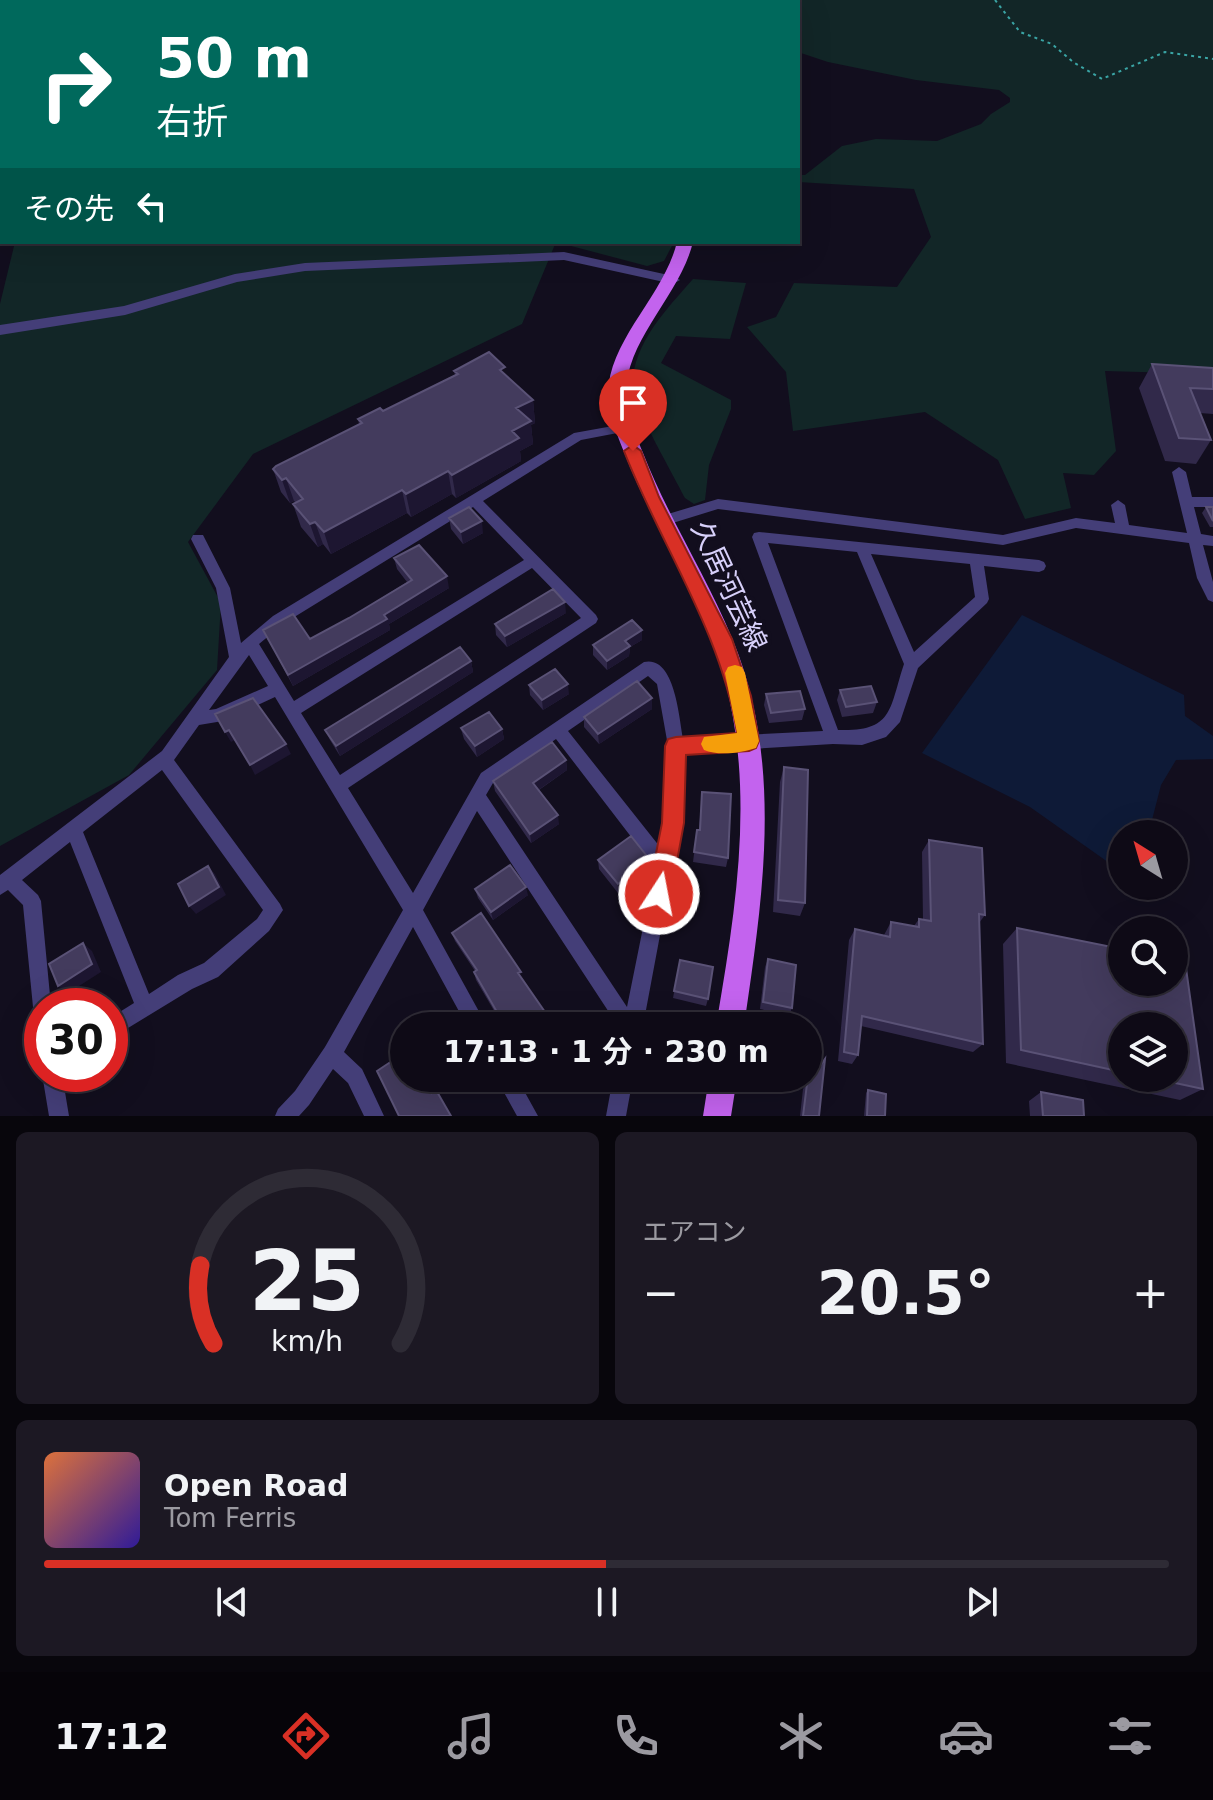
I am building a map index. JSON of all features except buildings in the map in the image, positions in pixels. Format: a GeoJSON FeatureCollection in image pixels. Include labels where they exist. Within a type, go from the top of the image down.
{"type":"FeatureCollection","features":[{"type":"Feature","properties":{"kind":"main road","name":"久居河芸線"},"geometry":{"type":"LineString","coordinates":[[684,244],[673,280],[623,365],[617,392],[624,428],[663,521],[722,639],[741,696],[749,741],[755,812],[754,851],[732,1012]]}},
{"type":"Feature","properties":{"kind":"main road"},"geometry":{"type":"LineString","coordinates":[[717,1116],[721,1092]]}},
{"type":"Feature","properties":{"kind":"street"},"geometry":{"type":"LineString","coordinates":[[0,330],[125,310],[235,278],[296,268],[564,256],[673,280]]}},
{"type":"Feature","properties":{"kind":"street"},"geometry":{"type":"LineString","coordinates":[[40,988],[32,901],[5,882],[164,759],[250,643],[278,620],[578,436],[624,428]]}},
{"type":"Feature","properties":{"kind":"street"},"geometry":{"type":"LineString","coordinates":[[1179,472],[1204,578],[1213,596]]}},
{"type":"Feature","properties":{"kind":"street"},"geometry":{"type":"LineString","coordinates":[[337,786],[591,619],[475,501]]}},
{"type":"Feature","properties":{"kind":"street"},"geometry":{"type":"LineString","coordinates":[[1186,502],[1213,502]]}},
{"type":"Feature","properties":{"kind":"street"},"geometry":{"type":"LineString","coordinates":[[663,521],[718,504],[1003,540],[1076,523],[1213,541]]}},
{"type":"Feature","properties":{"kind":"street"},"geometry":{"type":"LineString","coordinates":[[1118,505],[1123,527]]}},
{"type":"Feature","properties":{"kind":"street"},"geometry":{"type":"LineString","coordinates":[[833,737],[759,537],[1039,566]]}},
{"type":"Feature","properties":{"kind":"street"},"geometry":{"type":"LineString","coordinates":[[198,539],[223,588],[237,658]]}},
{"type":"Feature","properties":{"kind":"street"},"geometry":{"type":"LineString","coordinates":[[861,546],[912,664]]}},
{"type":"Feature","properties":{"kind":"street"},"geometry":{"type":"LineString","coordinates":[[676,746],[862,738],[880,732],[892,722],[912,664],[982,599],[976,559]]}},
{"type":"Feature","properties":{"kind":"street"},"geometry":{"type":"LineString","coordinates":[[291,711],[533,561]]}},
{"type":"Feature","properties":{"kind":"street"},"geometry":{"type":"LineString","coordinates":[[250,643],[413,910],[469,1012]]}},
{"type":"Feature","properties":{"kind":"street"},"geometry":{"type":"LineString","coordinates":[[285,1116],[302,1098],[332,1054],[487,778],[649,667],[664,681],[676,746],[673,823],[634,1012]]}},
{"type":"Feature","properties":{"kind":"street"},"geometry":{"type":"LineString","coordinates":[[195,718],[217,716],[278,688]]}},
{"type":"Feature","properties":{"kind":"street"},"geometry":{"type":"LineString","coordinates":[[559,731],[665,867]]}},
{"type":"Feature","properties":{"kind":"street"},"geometry":{"type":"LineString","coordinates":[[128,1018],[228,957],[274,910],[164,759]]}},
{"type":"Feature","properties":{"kind":"street"},"geometry":{"type":"LineString","coordinates":[[477,796],[622,1012]]}},
{"type":"Feature","properties":{"kind":"street"},"geometry":{"type":"LineString","coordinates":[[73,829],[145,1007]]}},
{"type":"Feature","properties":{"kind":"street"},"geometry":{"type":"LineString","coordinates":[[332,1054],[355,1076],[374,1116]]}},
{"type":"Feature","properties":{"kind":"street"},"geometry":{"type":"LineString","coordinates":[[55,1092],[59,1116]]}},
{"type":"Feature","properties":{"kind":"street"},"geometry":{"type":"LineString","coordinates":[[514,1092],[528,1116]]}},
{"type":"Feature","properties":{"kind":"street"},"geometry":{"type":"LineString","coordinates":[[616,1116],[620,1092]]}},
{"type":"Feature","properties":{"kind":"path"},"geometry":{"type":"LineString","coordinates":[[995,0],[1020,32],[1052,44],[1073,62],[1102,79],[1165,52],[1213,59]]}},
{"type":"Feature","properties":{"kind":"green space"},"geometry":{"type":"Polygon","coordinates":[[[800,0],[1213,0],[1213,374],[1105,371],[1116,451],[1094,475],[1063,473],[1071,508],[1025,519],[998,460],[925,412],[793,431],[786,372],[747,327],[776,317],[794,283],[897,287],[931,237],[914,189],[800,182],[800,175],[805,175],[842,146],[876,139],[937,141],[981,124],[1010,102],[1010,98],[999,90],[916,80],[828,62],[800,53],[800,0]]]}},
{"type":"Feature","properties":{"kind":"green space"},"geometry":{"type":"Polygon","coordinates":[[[15,244],[555,244],[522,324],[253,454],[188,542],[221,603],[217,670],[129,775],[0,846],[0,304],[15,244]]]}},
{"type":"Feature","properties":{"kind":"green space"},"geometry":{"type":"Polygon","coordinates":[[[564,244],[673,244],[664,261],[647,266],[564,244]]]}},
{"type":"Feature","properties":{"kind":"green space"},"geometry":{"type":"Polygon","coordinates":[[[693,279],[746,283],[730,339],[676,336],[661,363],[731,400],[731,409],[709,465],[705,500],[694,504],[685,498],[633,391],[633,375],[643,344],[661,316],[693,279]]]}},
{"type":"Feature","properties":{"kind":"water"},"geometry":{"type":"Polygon","coordinates":[[[1022,615],[1184,695],[1185,716],[1213,736],[1213,759],[1176,760],[1161,785],[1152,820],[1108,820],[1108,862],[1030,807],[922,753],[1022,615]]]}},
{"type":"Feature","properties":{"kind":"slow traffic"},"geometry":{"type":"LineString","coordinates":[[711,744],[749,741],[735,673]]}},
{"type":"Feature","properties":{"kind":"route"},"geometry":{"type":"LineString","coordinates":[[633,451],[651,497],[722,639],[741,696],[749,741],[676,746],[673,823],[659,894]]}}]}
